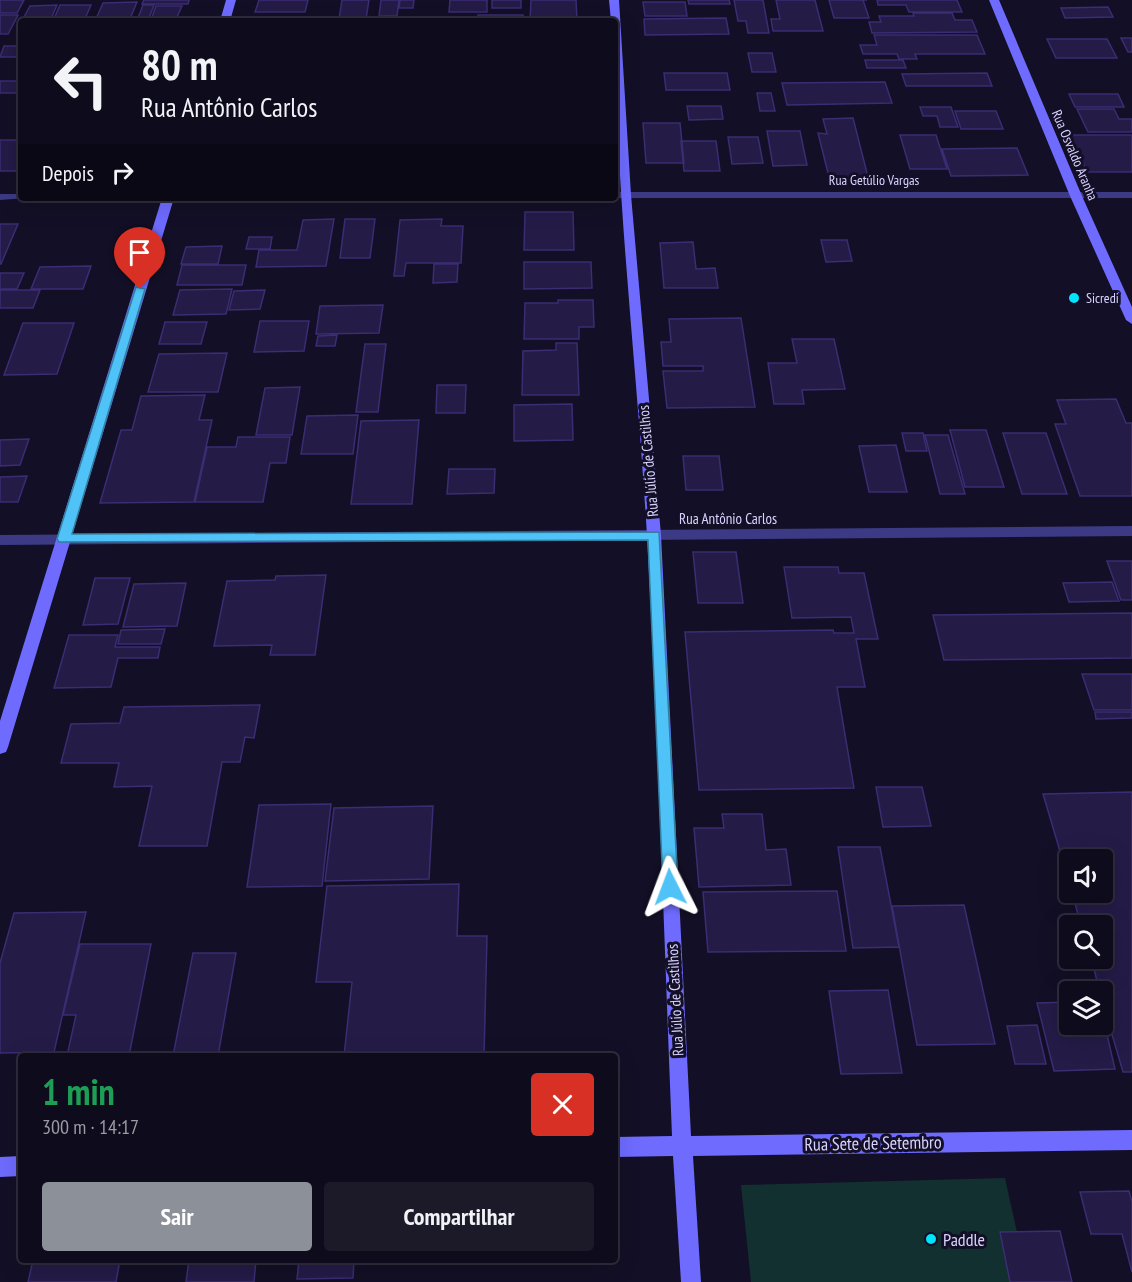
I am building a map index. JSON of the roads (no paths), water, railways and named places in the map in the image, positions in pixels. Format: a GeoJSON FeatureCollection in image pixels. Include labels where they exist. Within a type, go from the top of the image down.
{"type":"FeatureCollection","features":[{"type":"Feature","properties":{"kind":"street"},"geometry":{"type":"LineString","coordinates":[[226,18],[231,0]]}},
{"type":"Feature","properties":{"kind":"street","name":"Rua Júlio de Castilhos"},"geometry":{"type":"LineString","coordinates":[[614,0],[615,18]]}},
{"type":"Feature","properties":{"kind":"street","name":"Rua Osvaldo Aranha"},"geometry":{"type":"LineString","coordinates":[[994,0],[1076,196],[1132,320]]}},
{"type":"Feature","properties":{"kind":"street","name":"Rua Júlio de Castilhos"},"geometry":{"type":"LineString","coordinates":[[618,130],[620,195],[654,535],[682,1145],[691,1282]]}},
{"type":"Feature","properties":{"kind":"street","name":"Rua Getúlio Vargas"},"geometry":{"type":"LineString","coordinates":[[620,195],[1132,195]]}},
{"type":"Feature","properties":{"kind":"street"},"geometry":{"type":"LineString","coordinates":[[0,197],[18,197]]}},
{"type":"Feature","properties":{"kind":"street"},"geometry":{"type":"LineString","coordinates":[[0,747],[167,201]]}},
{"type":"Feature","properties":{"kind":"street","name":"Rua Antônio Carlos"},"geometry":{"type":"LineString","coordinates":[[0,540],[1132,531]]}},
{"type":"Feature","properties":{"kind":"street","name":"Rua Sete de Setembro"},"geometry":{"type":"LineString","coordinates":[[618,1147],[1132,1140]]}},
{"type":"Feature","properties":{"kind":"street"},"geometry":{"type":"LineString","coordinates":[[0,1167],[18,1166]]}},
{"type":"Feature","properties":{"kind":"place","name":"Sicredi"},"geometry":{"type":"Point","coordinates":[1074,298]}},
{"type":"Feature","properties":{"kind":"place","name":"Paddle"},"geometry":{"type":"Point","coordinates":[931,1239]}}]}
